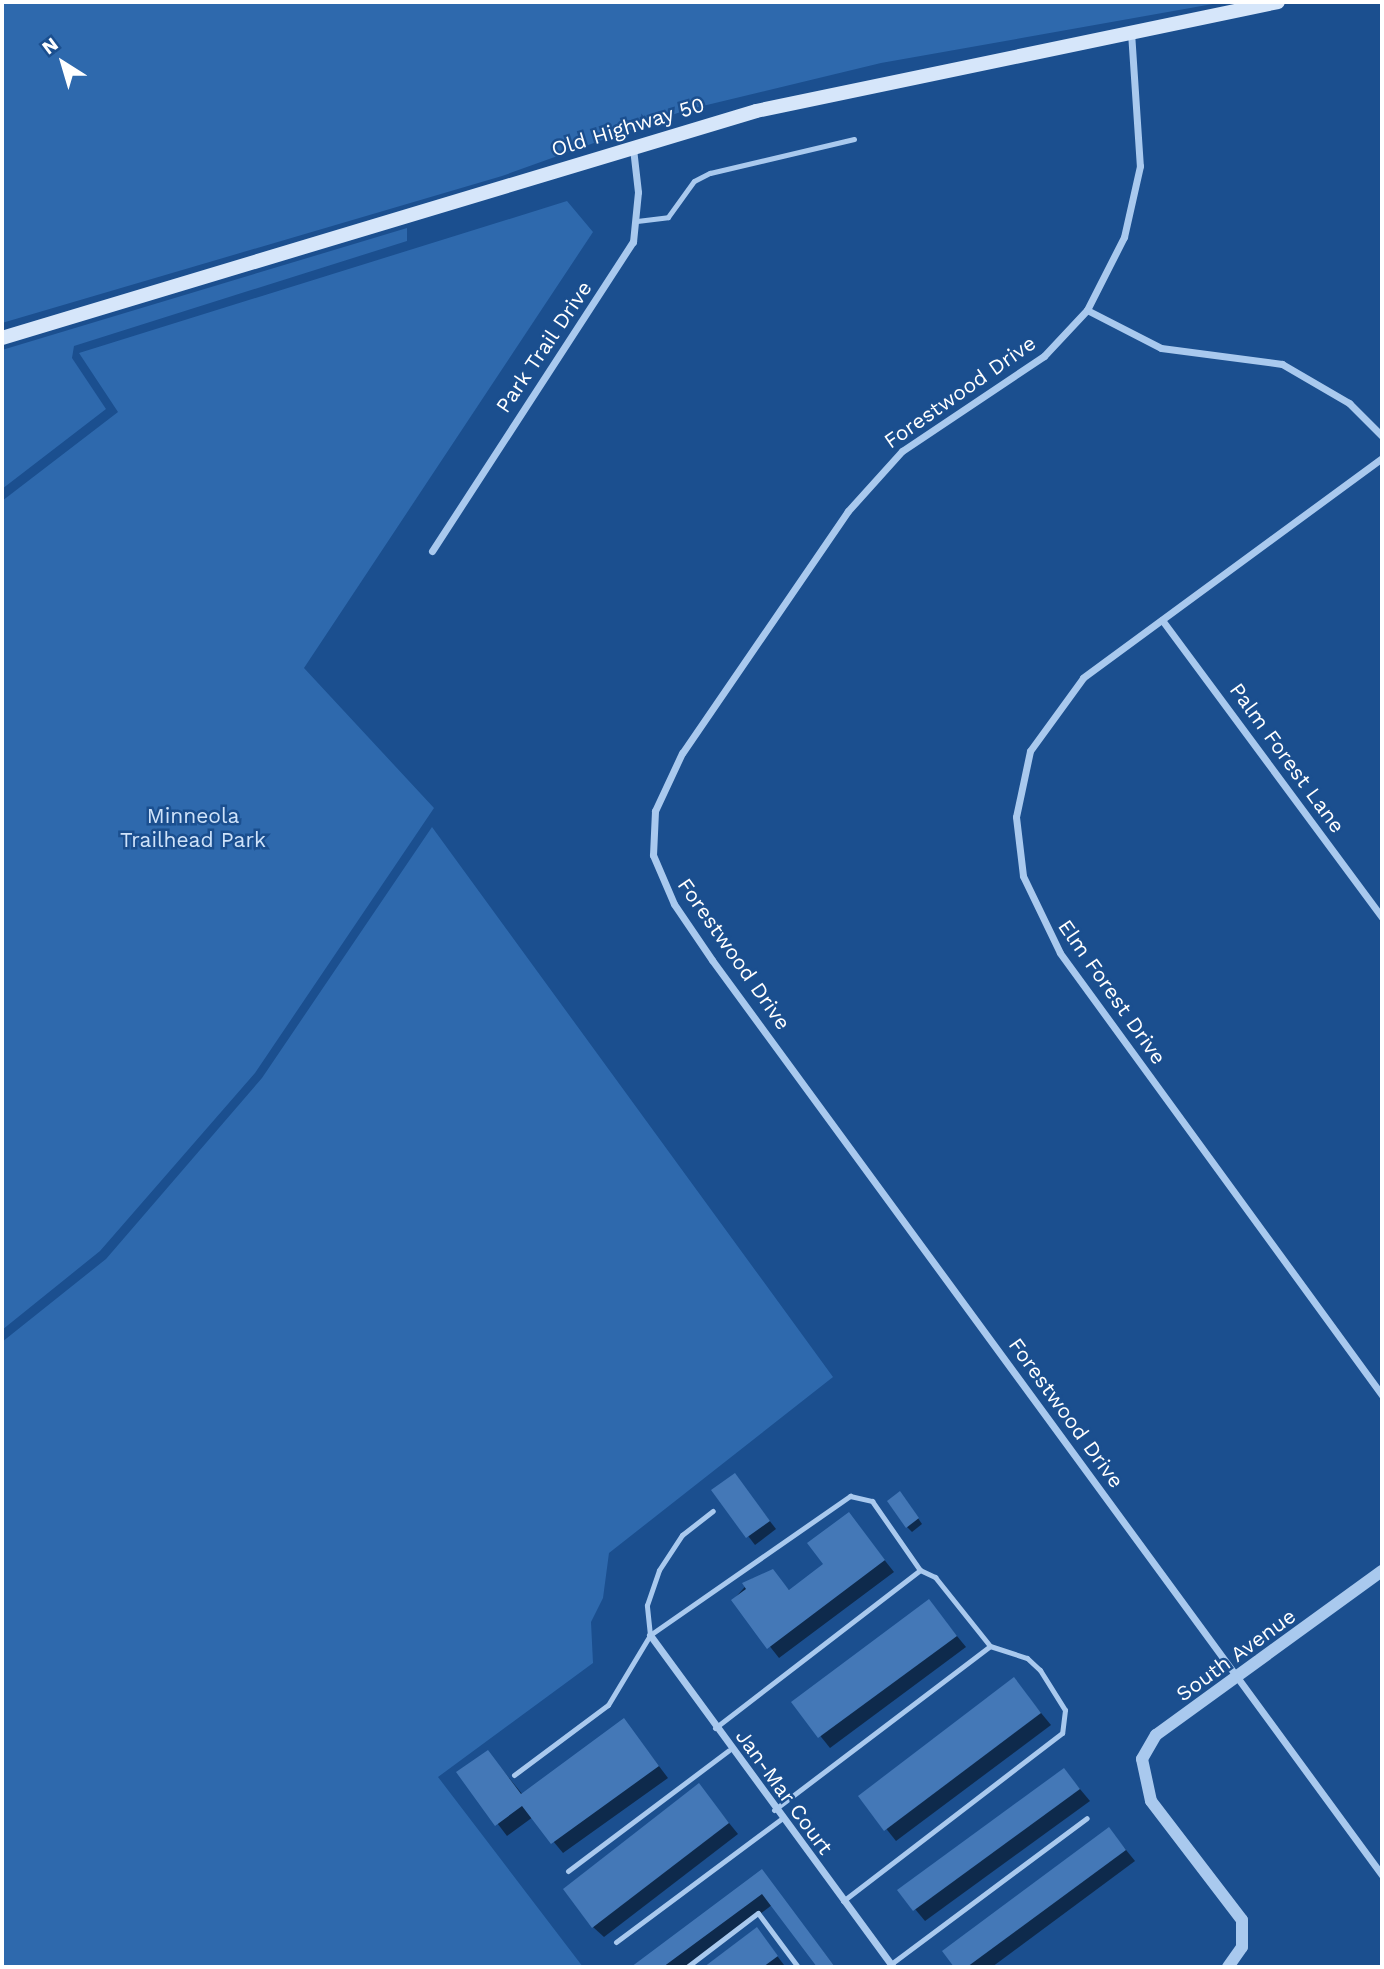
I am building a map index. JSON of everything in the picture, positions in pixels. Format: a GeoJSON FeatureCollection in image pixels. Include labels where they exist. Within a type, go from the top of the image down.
{"type":"FeatureCollection","features":[{"type":"Feature","properties":{"kind":"main road","name":"Old Highway 50"},"geometry":{"type":"LineString","coordinates":[[2,338],[633,148],[868,84],[1278,2]]}},
{"type":"Feature","properties":{"kind":"street","name":"Forestwood Drive"},"geometry":{"type":"LineString","coordinates":[[1131,31],[1140,166],[1124,237],[1087,310],[1044,356],[943,422],[877,474],[682,753],[662,790],[651,836],[661,877],[712,960],[1382,1875]]}},
{"type":"Feature","properties":{"kind":"street","name":"Park Trail Drive"},"geometry":{"type":"LineString","coordinates":[[432,551],[621,264],[637,221],[633,148]]}},
{"type":"Feature","properties":{"kind":"street"},"geometry":{"type":"LineString","coordinates":[[1087,310],[1161,348],[1282,364],[1349,403],[1382,436]]}},
{"type":"Feature","properties":{"kind":"street","name":"Elm Forest Drive"},"geometry":{"type":"LineString","coordinates":[[1382,458],[1083,678],[1044,724],[1018,794],[1023,876],[1060,953],[1382,1395]]}},
{"type":"Feature","properties":{"kind":"street","name":"Palm Forest Lane"},"geometry":{"type":"LineString","coordinates":[[1162,620],[1382,917]]}},
{"type":"Feature","properties":{"kind":"street","name":"South Avenue"},"geometry":{"type":"LineString","coordinates":[[1230,1965],[1242,1947],[1242,1920],[1144,1786],[1142,1759],[1156,1735],[1238,1679],[1382,1571]]}},
{"type":"Feature","properties":{"kind":"street","name":"Jan-Mar Court"},"geometry":{"type":"LineString","coordinates":[[650,1635],[729,1749],[892,1966]]}},
{"type":"Feature","properties":{"kind":"lane"},"geometry":{"type":"LineString","coordinates":[[637,221],[668,217],[694,181],[710,173],[854,139]]}},
{"type":"Feature","properties":{"kind":"lane"},"geometry":{"type":"LineString","coordinates":[[514,1774],[608,1705],[650,1635],[850,1496],[872,1502],[920,1570],[935,1577],[989,1646],[1027,1658],[1040,1670],[1065,1710],[1062,1733],[843,1901]]}},
{"type":"Feature","properties":{"kind":"lane"},"geometry":{"type":"LineString","coordinates":[[650,1635],[647,1605],[659,1570],[682,1535],[713,1511]]}},
{"type":"Feature","properties":{"kind":"lane"},"geometry":{"type":"LineString","coordinates":[[715,1728],[920,1570]]}},
{"type":"Feature","properties":{"kind":"lane"},"geometry":{"type":"LineString","coordinates":[[774,1810],[989,1646]]}},
{"type":"Feature","properties":{"kind":"lane"},"geometry":{"type":"LineString","coordinates":[[568,1871],[729,1749]]}},
{"type":"Feature","properties":{"kind":"lane"},"geometry":{"type":"LineString","coordinates":[[892,1966],[1087,1818]]}},
{"type":"Feature","properties":{"kind":"lane"},"geometry":{"type":"LineString","coordinates":[[616,1942],[781,1819]]}},
{"type":"Feature","properties":{"kind":"lane"},"geometry":{"type":"LineString","coordinates":[[687,1967],[758,1913],[798,1967]]}},
{"type":"Feature","properties":{"kind":"green space"},"geometry":{"type":"Polygon","coordinates":[[[2,2],[1224,2],[881,63],[686,110],[502,176],[2,323],[2,2]]]}},
{"type":"Feature","properties":{"kind":"green space","name":"Minneola Trailhead Park"},"geometry":{"type":"Polygon","coordinates":[[[567,201],[593,232],[304,668],[434,808],[255,1073],[100,1251],[2,1330],[2,501],[118,412],[79,353],[567,201]]]}},
{"type":"Feature","properties":{"kind":"green space"},"geometry":{"type":"Polygon","coordinates":[[[407,228],[407,241],[74,346],[72,358],[106,409],[2,489],[2,350],[407,228]]]}},
{"type":"Feature","properties":{"kind":"green space"},"geometry":{"type":"Polygon","coordinates":[[[432,827],[833,1377],[609,1553],[603,1598],[591,1622],[593,1663],[438,1777],[583,1967],[2,1967],[2,1342],[106,1259],[262,1078],[432,827]]]}},
{"type":"Feature","properties":{"kind":"building"},"geometry":{"type":"Polygon","coordinates":[[[735,1473],[770,1521],[746,1538],[711,1490],[735,1473]]]}},
{"type":"Feature","properties":{"kind":"building"},"geometry":{"type":"Polygon","coordinates":[[[900,1491],[919,1518],[906,1528],[887,1501],[900,1491]]]}},
{"type":"Feature","properties":{"kind":"building"},"geometry":{"type":"Polygon","coordinates":[[[849,1512],[885,1560],[767,1649],[731,1600],[746,1589],[742,1583],[773,1569],[789,1590],[823,1564],[807,1543],[849,1512]]]}},
{"type":"Feature","properties":{"kind":"building"},"geometry":{"type":"Polygon","coordinates":[[[929,1599],[957,1636],[818,1738],[791,1702],[929,1599]]]}},
{"type":"Feature","properties":{"kind":"building"},"geometry":{"type":"Polygon","coordinates":[[[1014,1677],[1041,1713],[884,1831],[858,1796],[1014,1677]]]}},
{"type":"Feature","properties":{"kind":"building"},"geometry":{"type":"Polygon","coordinates":[[[624,1718],[659,1766],[551,1844],[522,1806],[495,1826],[456,1772],[488,1750],[521,1794],[624,1718]]]}},
{"type":"Feature","properties":{"kind":"building"},"geometry":{"type":"Polygon","coordinates":[[[1064,1768],[1080,1789],[913,1911],[897,1890],[1064,1768]]]}},
{"type":"Feature","properties":{"kind":"building"},"geometry":{"type":"Polygon","coordinates":[[[699,1783],[729,1823],[592,1928],[563,1889],[699,1783]]]}},
{"type":"Feature","properties":{"kind":"building"},"geometry":{"type":"Polygon","coordinates":[[[1109,1827],[1126,1850],[967,1967],[954,1967],[942,1951],[1109,1827]]]}},
{"type":"Feature","properties":{"kind":"building"},"geometry":{"type":"Polygon","coordinates":[[[762,1869],[835,1967],[817,1967],[762,1894],[663,1967],[631,1967],[762,1869]]]}},
{"type":"Feature","properties":{"kind":"building"},"geometry":{"type":"Polygon","coordinates":[[[757,1927],[778,1956],[763,1967],[704,1967],[757,1927]]]}}]}
